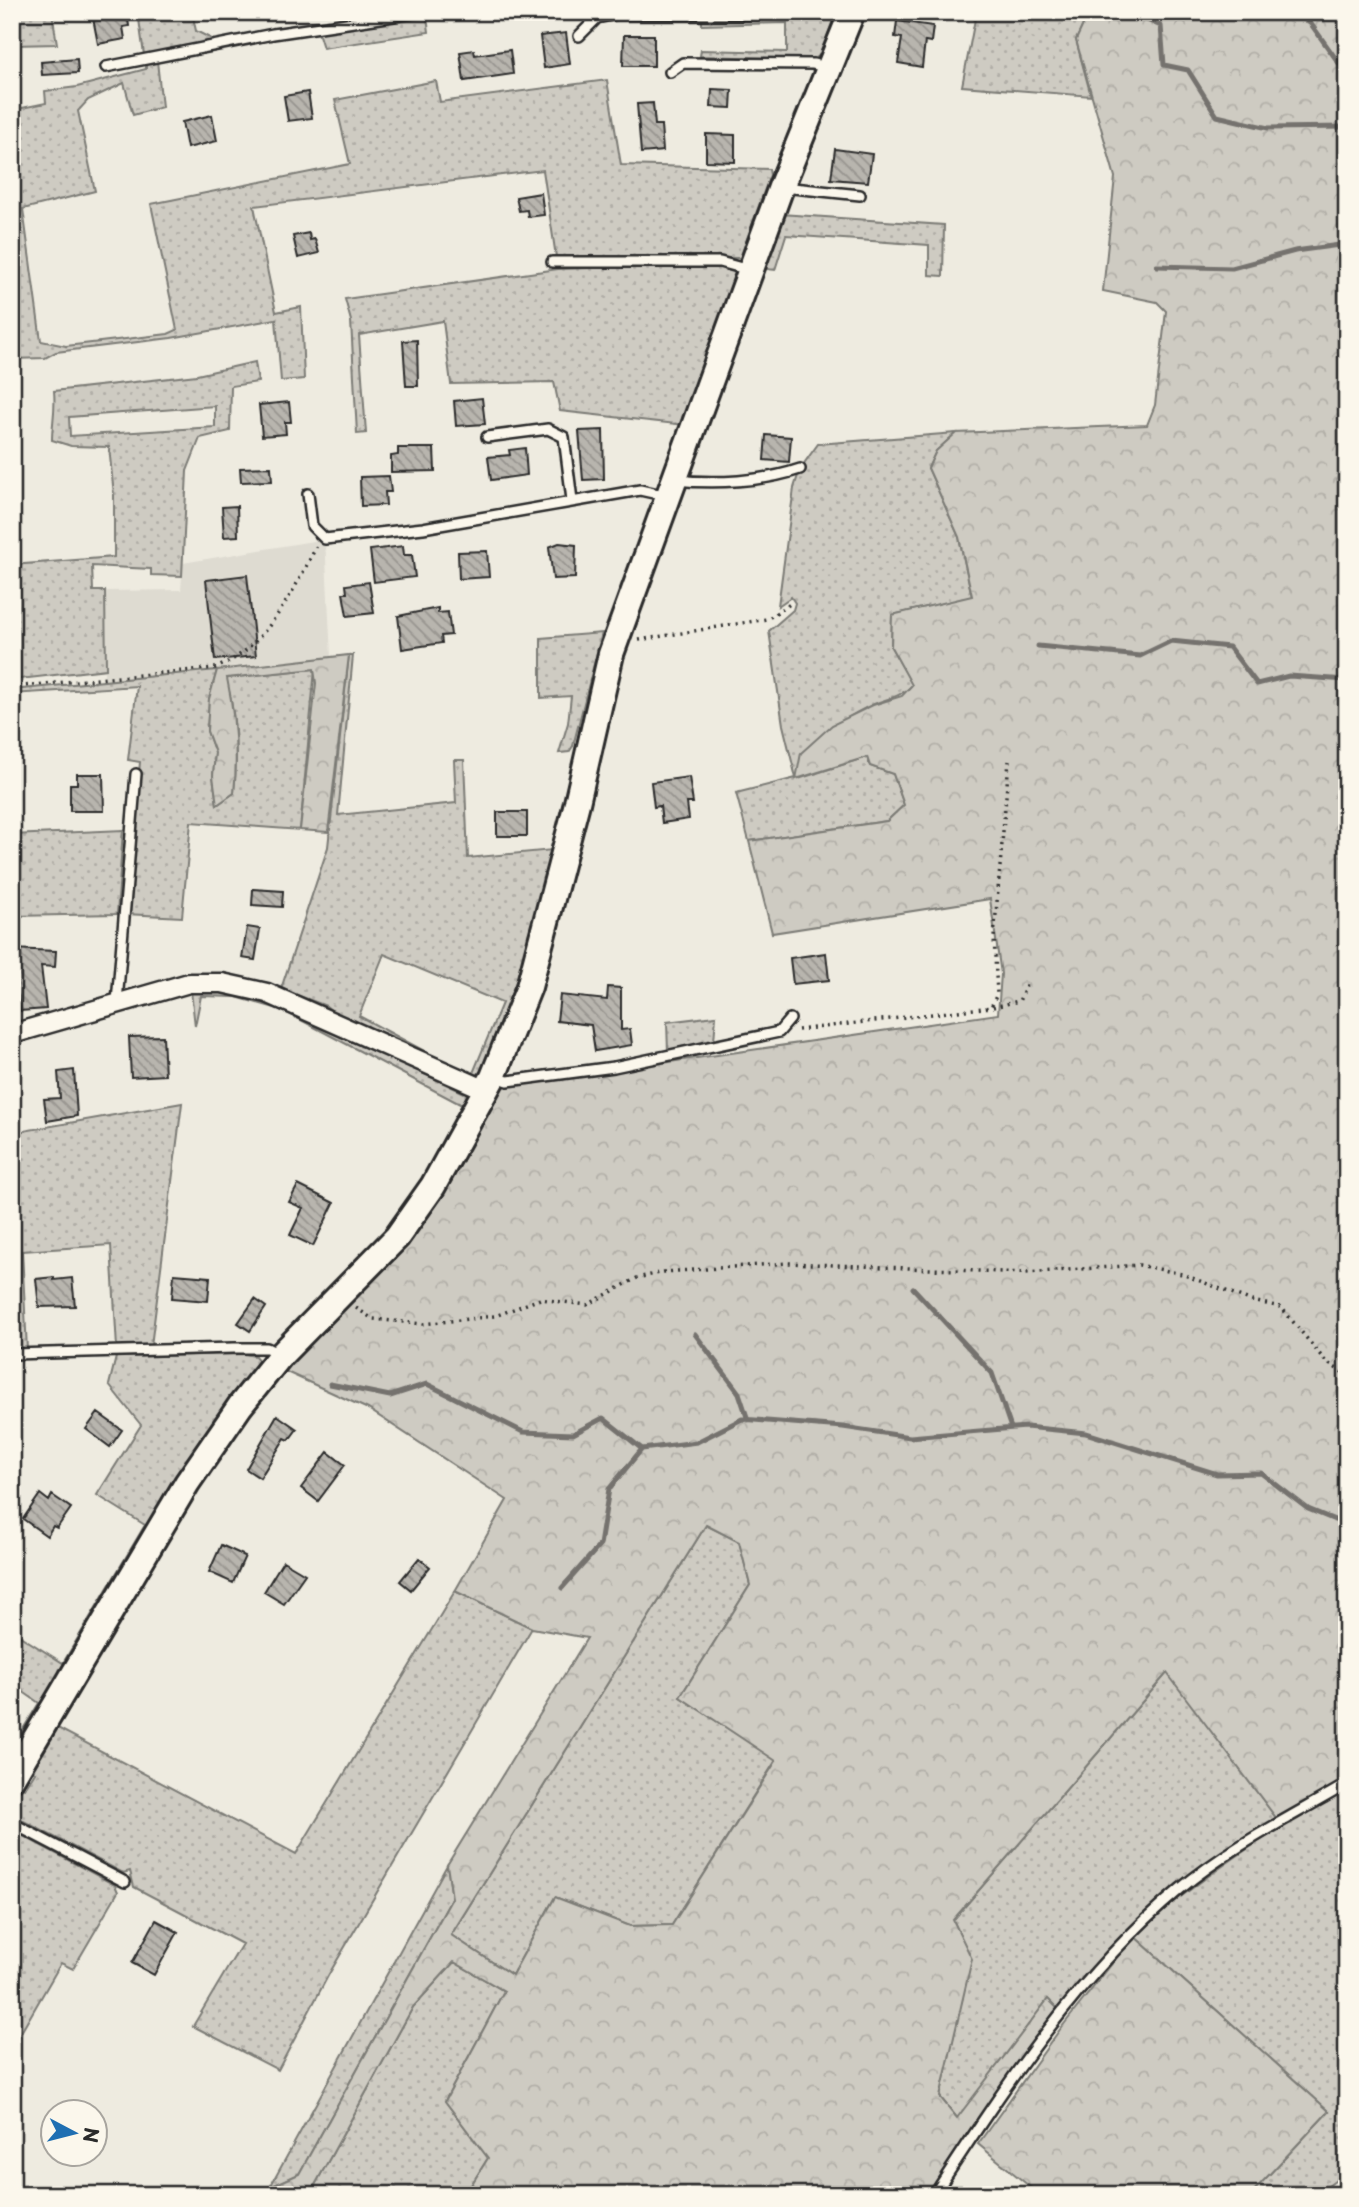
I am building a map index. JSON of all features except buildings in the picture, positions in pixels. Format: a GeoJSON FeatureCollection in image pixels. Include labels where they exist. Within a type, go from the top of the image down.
{"type":"FeatureCollection","features":[{"type":"Feature","properties":{"kind":"street"},"geometry":{"type":"LineString","coordinates":[[12,1778],[187,1483],[240,1406],[281,1355],[397,1237],[433,1186],[489,1084],[529,987],[615,641],[781,187],[851,16]]}},
{"type":"Feature","properties":{"kind":"street"},"geometry":{"type":"LineString","coordinates":[[12,1034],[190,983],[222,983],[267,993],[489,1084]]}},
{"type":"Feature","properties":{"kind":"lane"},"geometry":{"type":"LineString","coordinates":[[106,67],[273,34],[421,12]]}},
{"type":"Feature","properties":{"kind":"lane"},"geometry":{"type":"LineString","coordinates":[[579,36],[597,18],[617,14],[851,16]]}},
{"type":"Feature","properties":{"kind":"lane"},"geometry":{"type":"LineString","coordinates":[[670,72],[683,63],[813,64],[828,68]]}},
{"type":"Feature","properties":{"kind":"lane"},"geometry":{"type":"LineString","coordinates":[[781,187],[860,195]]}},
{"type":"Feature","properties":{"kind":"lane"},"geometry":{"type":"LineString","coordinates":[[552,262],[720,262],[750,270]]}},
{"type":"Feature","properties":{"kind":"lane"},"geometry":{"type":"LineString","coordinates":[[487,437],[548,429],[564,437],[572,500]]}},
{"type":"Feature","properties":{"kind":"lane"},"geometry":{"type":"LineString","coordinates":[[308,494],[312,526],[325,539],[423,528],[572,500],[670,488],[695,482],[768,477],[800,470]]}},
{"type":"Feature","properties":{"kind":"lane"},"geometry":{"type":"LineString","coordinates":[[117,1002],[136,774]]}},
{"type":"Feature","properties":{"kind":"lane"},"geometry":{"type":"LineString","coordinates":[[489,1084],[578,1073],[779,1032],[790,1019]]}},
{"type":"Feature","properties":{"kind":"lane"},"geometry":{"type":"LineString","coordinates":[[12,1354],[267,1348],[281,1355]]}},
{"type":"Feature","properties":{"kind":"lane"},"geometry":{"type":"LineString","coordinates":[[934,2195],[1017,2069],[1138,1926],[1182,1887],[1217,1862],[1347,1784]]}},
{"type":"Feature","properties":{"kind":"lane"},"geometry":{"type":"LineString","coordinates":[[12,1823],[125,1882]]}},
{"type":"Feature","properties":{"kind":"path"},"geometry":{"type":"LineString","coordinates":[[12,687],[215,668],[233,661],[249,647],[286,600],[321,536]]}},
{"type":"Feature","properties":{"kind":"path"},"geometry":{"type":"LineString","coordinates":[[615,641],[767,620],[790,604]]}},
{"type":"Feature","properties":{"kind":"path"},"geometry":{"type":"LineString","coordinates":[[990,1007],[997,994],[994,937],[1009,761]]}},
{"type":"Feature","properties":{"kind":"path"},"geometry":{"type":"LineString","coordinates":[[779,1032],[990,1007],[1019,1001],[1027,984]]}},
{"type":"Feature","properties":{"kind":"path"},"geometry":{"type":"LineString","coordinates":[[340,1297],[373,1319],[423,1324],[495,1316],[540,1299],[587,1306],[638,1278],[664,1272],[788,1263],[1026,1273],[1139,1265],[1182,1274],[1252,1301],[1281,1307],[1326,1362],[1347,1375]]}},
{"type":"Feature","properties":{"kind":"shaded area"},"geometry":{"type":"Polygon","coordinates":[[[325,539],[331,657],[104,680],[105,591],[181,590],[183,563],[325,539]]]}},
{"type":"Feature","properties":{"kind":"green space"},"geometry":{"type":"Polygon","coordinates":[[[12,12],[52,12],[57,44],[12,45],[12,12]]]}},
{"type":"Feature","properties":{"kind":"green space"},"geometry":{"type":"Polygon","coordinates":[[[138,12],[192,12],[196,31],[214,40],[144,55],[138,12]]]}},
{"type":"Feature","properties":{"kind":"green space"},"geometry":{"type":"Polygon","coordinates":[[[949,12],[1089,12],[1076,40],[1091,96],[962,86],[975,19],[949,12]]]}},
{"type":"Feature","properties":{"kind":"green space"},"geometry":{"type":"Polygon","coordinates":[[[1089,12],[1347,12],[1347,1778],[1277,1819],[1167,1673],[953,1920],[972,1959],[940,2097],[957,2118],[1048,1999],[1060,2011],[996,2093],[928,2195],[465,2195],[488,2158],[445,2101],[504,1991],[454,1962],[413,2007],[315,2185],[306,2195],[264,2195],[270,2187],[299,2174],[452,1898],[447,1865],[587,1638],[532,1628],[455,1591],[507,1500],[368,1409],[282,1370],[498,1087],[998,1014],[1001,974],[990,899],[772,933],[749,841],[887,821],[904,805],[893,774],[870,766],[867,757],[796,779],[801,753],[832,725],[873,705],[902,696],[912,685],[891,647],[892,615],[972,596],[959,537],[928,468],[936,451],[956,433],[1147,425],[1155,405],[1166,311],[1157,302],[1103,291],[1115,177],[1076,40],[1089,12]],[[706,1525],[451,1935],[512,1975],[555,1897],[630,1926],[672,1925],[776,1761],[680,1697],[750,1585],[739,1542],[706,1525]]]}},
{"type":"Feature","properties":{"kind":"green space"},"geometry":{"type":"Polygon","coordinates":[[[427,17],[429,32],[323,48],[318,32],[427,17]]]}},
{"type":"Feature","properties":{"kind":"green space"},"geometry":{"type":"Polygon","coordinates":[[[826,17],[833,20],[821,54],[815,59],[700,56],[701,50],[787,52],[787,23],[702,25],[702,18],[826,17]]]}},
{"type":"Feature","properties":{"kind":"green space"},"geometry":{"type":"Polygon","coordinates":[[[157,61],[162,107],[133,115],[124,83],[88,100],[78,111],[95,191],[23,209],[41,341],[66,346],[168,334],[177,330],[151,204],[350,164],[335,100],[436,81],[440,102],[607,80],[621,165],[769,169],[770,175],[740,258],[556,257],[543,170],[254,206],[276,312],[301,307],[304,379],[281,381],[276,319],[171,338],[56,352],[45,358],[12,359],[12,110],[46,103],[45,91],[77,87],[146,69],[146,64],[157,61]]]}},
{"type":"Feature","properties":{"kind":"green space"},"geometry":{"type":"Polygon","coordinates":[[[780,214],[944,225],[943,276],[929,275],[929,245],[786,235],[775,270],[759,268],[780,214]]]}},
{"type":"Feature","properties":{"kind":"green space"},"geometry":{"type":"Polygon","coordinates":[[[693,265],[731,268],[740,272],[685,425],[560,411],[554,382],[451,384],[443,321],[359,335],[366,433],[357,434],[351,321],[345,299],[558,269],[693,265]]]}},
{"type":"Feature","properties":{"kind":"green space"},"geometry":{"type":"Polygon","coordinates":[[[255,362],[258,382],[231,386],[230,431],[200,438],[187,471],[182,576],[151,575],[151,569],[92,566],[93,591],[105,591],[106,669],[12,680],[12,565],[114,557],[114,495],[109,447],[71,446],[52,440],[54,391],[197,375],[255,362]],[[215,406],[69,417],[70,436],[215,427],[215,406]]]}},
{"type":"Feature","properties":{"kind":"green space"},"geometry":{"type":"Polygon","coordinates":[[[956,433],[936,451],[928,468],[959,537],[972,597],[892,615],[891,647],[913,685],[899,695],[855,714],[802,753],[801,778],[867,757],[870,766],[893,774],[904,805],[887,821],[749,841],[736,793],[796,778],[783,725],[769,631],[793,610],[795,603],[791,597],[778,606],[794,488],[800,469],[818,444],[956,433]]]}},
{"type":"Feature","properties":{"kind":"green space"},"geometry":{"type":"Polygon","coordinates":[[[602,633],[573,746],[569,752],[559,753],[568,723],[571,696],[541,698],[541,638],[602,633]]]}},
{"type":"Feature","properties":{"kind":"green space"},"geometry":{"type":"Polygon","coordinates":[[[349,655],[353,655],[338,815],[456,803],[454,760],[464,760],[468,858],[552,850],[531,936],[480,1075],[473,1073],[502,1003],[384,954],[359,1016],[454,1067],[344,1021],[326,1006],[281,989],[328,847],[349,655]]]}},
{"type":"Feature","properties":{"kind":"green space"},"geometry":{"type":"Polygon","coordinates":[[[349,655],[328,832],[300,830],[316,683],[314,669],[227,678],[235,735],[234,793],[217,805],[213,776],[215,753],[207,731],[209,699],[217,670],[349,655]]]}},
{"type":"Feature","properties":{"kind":"green space"},"geometry":{"type":"Polygon","coordinates":[[[315,669],[300,830],[191,822],[182,917],[126,914],[140,762],[128,760],[137,686],[12,694],[12,690],[217,670],[209,699],[207,731],[215,753],[213,776],[217,805],[234,793],[235,779],[234,721],[226,678],[315,669]]]}},
{"type":"Feature","properties":{"kind":"green space"},"geometry":{"type":"Polygon","coordinates":[[[123,830],[117,914],[12,916],[12,835],[123,830]]]}},
{"type":"Feature","properties":{"kind":"green space"},"geometry":{"type":"Polygon","coordinates":[[[211,990],[263,998],[471,1096],[460,1104],[282,1010],[236,997],[201,996],[195,1026],[191,991],[211,990]]]}},
{"type":"Feature","properties":{"kind":"green space"},"geometry":{"type":"Polygon","coordinates":[[[716,1016],[714,1041],[668,1052],[667,1022],[716,1016]]]}},
{"type":"Feature","properties":{"kind":"green space"},"geometry":{"type":"Polygon","coordinates":[[[182,1103],[151,1346],[117,1348],[111,1245],[22,1251],[27,1350],[12,1350],[12,1133],[182,1103]]]}},
{"type":"Feature","properties":{"kind":"green space"},"geometry":{"type":"Polygon","coordinates":[[[255,1356],[260,1362],[12,1765],[12,1747],[39,1703],[12,1684],[12,1631],[63,1663],[145,1525],[97,1495],[141,1425],[109,1385],[116,1357],[255,1356]]]}},
{"type":"Feature","properties":{"kind":"green space"},"geometry":{"type":"Polygon","coordinates":[[[706,1525],[739,1541],[750,1585],[680,1697],[776,1760],[672,1925],[630,1926],[555,1897],[512,1975],[451,1935],[706,1525]]]}},
{"type":"Feature","properties":{"kind":"green space"},"geometry":{"type":"Polygon","coordinates":[[[455,1591],[532,1628],[329,1974],[278,2070],[193,2026],[242,1944],[134,1887],[130,1871],[123,1873],[12,1815],[12,1795],[18,1785],[25,1788],[35,1772],[27,1768],[54,1726],[296,1854],[455,1591]]]}},
{"type":"Feature","properties":{"kind":"green space"},"geometry":{"type":"Polygon","coordinates":[[[1168,1672],[1277,1819],[1184,1882],[1133,1926],[1060,2011],[1048,1999],[958,2119],[940,2097],[971,1959],[953,1920],[1168,1672]]]}},
{"type":"Feature","properties":{"kind":"green space"},"geometry":{"type":"Polygon","coordinates":[[[1347,1788],[1347,2172],[1316,2195],[1250,2195],[1329,2111],[1134,1936],[1184,1894],[1236,1856],[1347,1788]]]}},
{"type":"Feature","properties":{"kind":"green space"},"geometry":{"type":"Polygon","coordinates":[[[12,1830],[115,1885],[118,1892],[73,1969],[61,1963],[12,2048],[12,1830]]]}},
{"type":"Feature","properties":{"kind":"green space"},"geometry":{"type":"Polygon","coordinates":[[[447,1865],[452,1898],[299,2174],[270,2187],[447,1865]]]}},
{"type":"Feature","properties":{"kind":"green space"},"geometry":{"type":"Polygon","coordinates":[[[1134,1936],[1329,2111],[1250,2195],[1040,2195],[978,2144],[1061,2028],[1134,1936]]]}},
{"type":"Feature","properties":{"kind":"green space"},"geometry":{"type":"Polygon","coordinates":[[[454,1962],[504,1991],[445,2101],[488,2158],[465,2195],[306,2195],[315,2185],[413,2007],[454,1962]]]}},
{"type":"Feature","properties":{"kind":"waterway"},"geometry":{"type":"LineString","coordinates":[[1128,12],[1161,26],[1164,65],[1188,70],[1217,116],[1268,128],[1347,127]]}},
{"type":"Feature","properties":{"kind":"waterway"},"geometry":{"type":"LineString","coordinates":[[1294,12],[1311,24],[1341,66],[1347,117]]}},
{"type":"Feature","properties":{"kind":"waterway"},"geometry":{"type":"LineString","coordinates":[[1157,266],[1232,268],[1295,251],[1347,244]]}},
{"type":"Feature","properties":{"kind":"waterway"},"geometry":{"type":"LineString","coordinates":[[1038,646],[1140,656],[1171,641],[1229,647],[1257,684],[1289,676],[1347,680]]}},
{"type":"Feature","properties":{"kind":"waterway"},"geometry":{"type":"LineString","coordinates":[[913,1288],[992,1373],[1011,1428]]}},
{"type":"Feature","properties":{"kind":"waterway"},"geometry":{"type":"LineString","coordinates":[[695,1334],[739,1393],[748,1420]]}},
{"type":"Feature","properties":{"kind":"waterway"},"geometry":{"type":"LineString","coordinates":[[330,1384],[390,1396],[427,1384],[523,1432],[573,1434],[603,1418],[642,1449],[697,1442],[742,1419],[843,1427],[910,1437],[1026,1427],[1086,1433],[1217,1474],[1261,1473],[1308,1509],[1347,1525]]}},
{"type":"Feature","properties":{"kind":"waterway"},"geometry":{"type":"LineString","coordinates":[[562,1588],[600,1545],[609,1489],[642,1449]]}}]}
